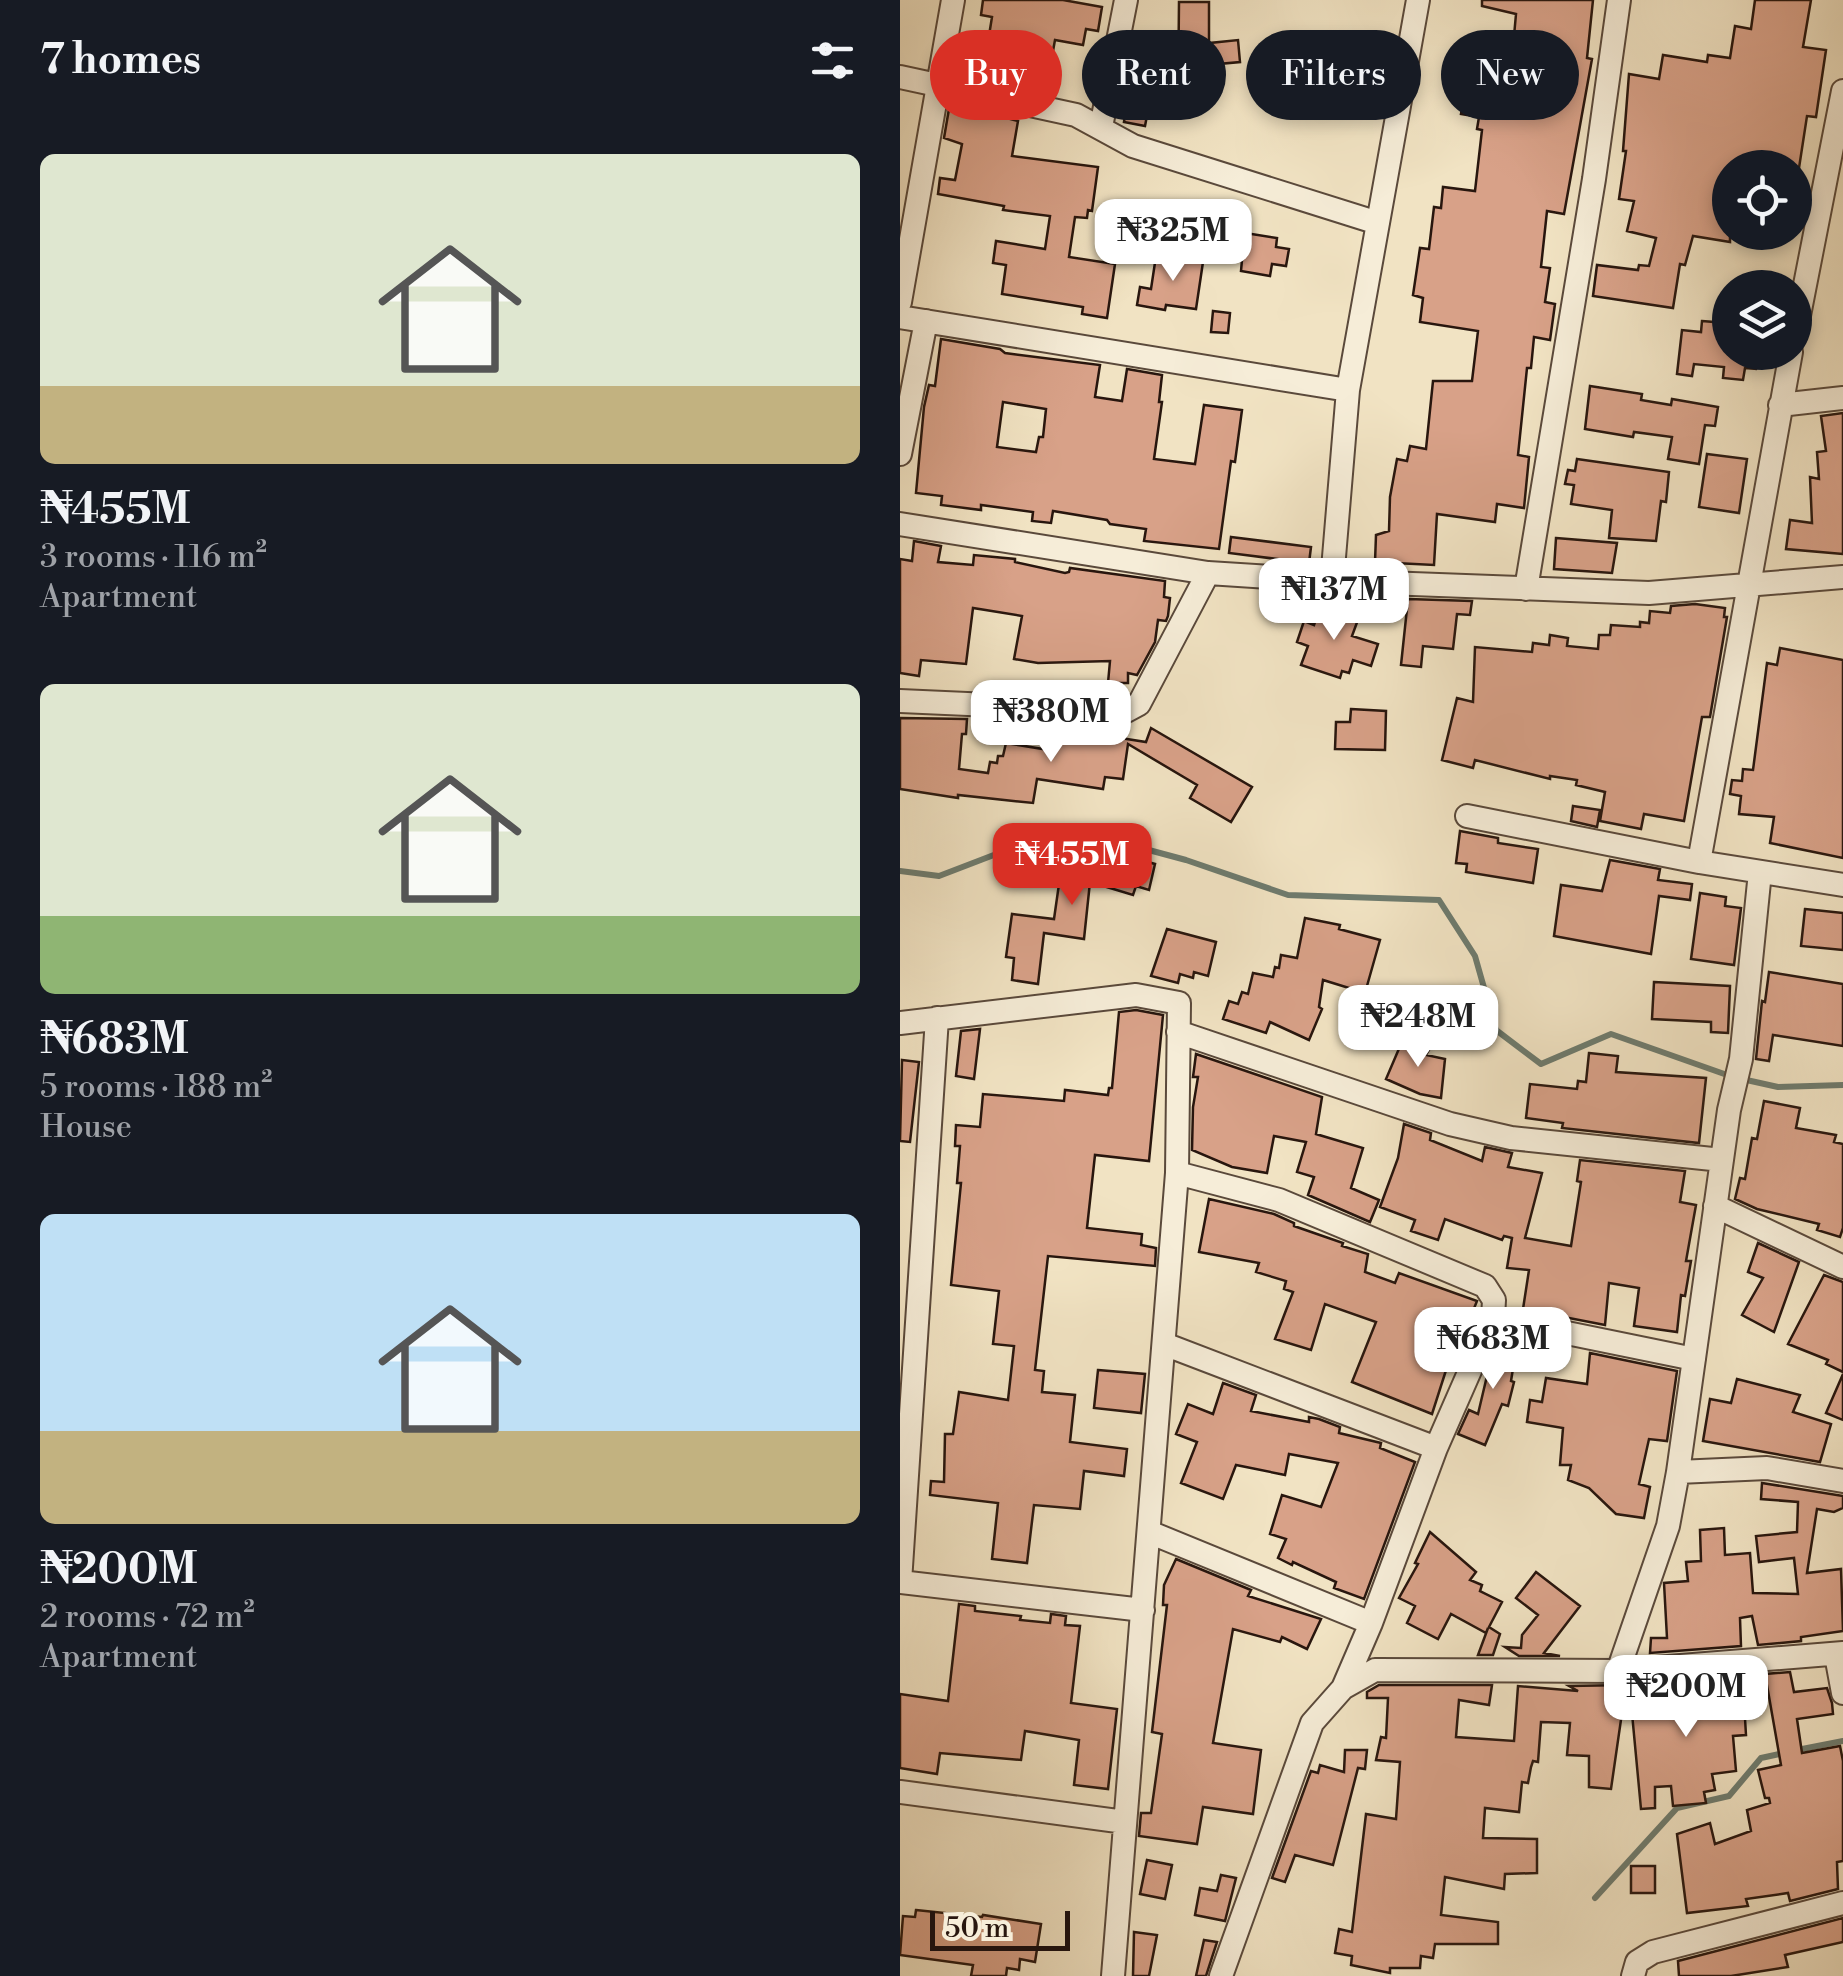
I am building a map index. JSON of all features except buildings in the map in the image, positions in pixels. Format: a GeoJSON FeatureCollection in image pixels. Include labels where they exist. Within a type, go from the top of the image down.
{"type":"FeatureCollection","features":[{"type":"Feature","properties":{"kind":"street"},"geometry":{"type":"LineString","coordinates":[[948,30],[954,0]]}},
{"type":"Feature","properties":{"kind":"street"},"geometry":{"type":"LineString","coordinates":[[1101,127],[1126,0]]}},
{"type":"Feature","properties":{"kind":"street"},"geometry":{"type":"LineString","coordinates":[[1332,581],[1348,390],[1418,0]]}},
{"type":"Feature","properties":{"kind":"street"},"geometry":{"type":"LineString","coordinates":[[1526,589],[1594,179],[1619,0]]}},
{"type":"Feature","properties":{"kind":"street"},"geometry":{"type":"LineString","coordinates":[[900,78],[930,83]]}},
{"type":"Feature","properties":{"kind":"street"},"geometry":{"type":"LineString","coordinates":[[1812,270],[1836,173],[1843,91]]}},
{"type":"Feature","properties":{"kind":"street"},"geometry":{"type":"LineString","coordinates":[[1062,112],[1101,127],[1133,146],[1378,223]]}},
{"type":"Feature","properties":{"kind":"street"},"geometry":{"type":"LineString","coordinates":[[900,302],[932,120]]}},
{"type":"Feature","properties":{"kind":"street"},"geometry":{"type":"LineString","coordinates":[[900,317],[1348,390]]}},
{"type":"Feature","properties":{"kind":"street"},"geometry":{"type":"LineString","coordinates":[[900,454],[926,321]]}},
{"type":"Feature","properties":{"kind":"street"},"geometry":{"type":"LineString","coordinates":[[1699,862],[1788,370]]}},
{"type":"Feature","properties":{"kind":"street"},"geometry":{"type":"LineString","coordinates":[[1780,405],[1843,398]]}},
{"type":"Feature","properties":{"kind":"street"},"geometry":{"type":"LineString","coordinates":[[900,524],[1208,573],[1332,581],[1648,593],[1843,577]]}},
{"type":"Feature","properties":{"kind":"street"},"geometry":{"type":"LineString","coordinates":[[900,701],[1126,711],[1139,704],[1208,573]]}},
{"type":"Feature","properties":{"kind":"street"},"geometry":{"type":"LineString","coordinates":[[1467,816],[1699,862],[1843,885]]}},
{"type":"Feature","properties":{"kind":"street"},"geometry":{"type":"LineString","coordinates":[[1618,1671],[1668,1526],[1678,1472],[1729,1110],[1741,1059],[1760,872]]}},
{"type":"Feature","properties":{"kind":"street"},"geometry":{"type":"LineString","coordinates":[[900,1023],[1136,995],[1179,1003],[1177,1172],[1113,1976]]}},
{"type":"Feature","properties":{"kind":"street"},"geometry":{"type":"LineString","coordinates":[[937,1018],[900,1582],[1142,1610]]}},
{"type":"Feature","properties":{"kind":"street"},"geometry":{"type":"LineString","coordinates":[[1178,1032],[1465,1128],[1511,1138],[1722,1160]]}},
{"type":"Feature","properties":{"kind":"street"},"geometry":{"type":"LineString","coordinates":[[1177,1172],[1279,1200],[1485,1286],[1494,1300],[1493,1318],[1436,1448],[1344,1688]]}},
{"type":"Feature","properties":{"kind":"street"},"geometry":{"type":"LineString","coordinates":[[1715,1206],[1843,1268]]}},
{"type":"Feature","properties":{"kind":"street"},"geometry":{"type":"LineString","coordinates":[[1493,1318],[1694,1360]]}},
{"type":"Feature","properties":{"kind":"street"},"geometry":{"type":"LineString","coordinates":[[1164,1344],[1436,1448]]}},
{"type":"Feature","properties":{"kind":"street"},"geometry":{"type":"LineString","coordinates":[[1678,1472],[1767,1468],[1843,1480]]}},
{"type":"Feature","properties":{"kind":"street"},"geometry":{"type":"LineString","coordinates":[[1148,1532],[1368,1631]]}},
{"type":"Feature","properties":{"kind":"street"},"geometry":{"type":"LineString","coordinates":[[1368,1631],[1375,1670]]}},
{"type":"Feature","properties":{"kind":"street"},"geometry":{"type":"LineString","coordinates":[[1222,1976],[1312,1723],[1344,1688],[1375,1670],[1618,1671],[1839,1654],[1843,1693]]}},
{"type":"Feature","properties":{"kind":"street"},"geometry":{"type":"LineString","coordinates":[[900,1792],[1126,1822]]}},
{"type":"Feature","properties":{"kind":"street"},"geometry":{"type":"LineString","coordinates":[[1633,1976],[1637,1962],[1653,1952],[1843,1904]]}},
{"type":"Feature","properties":{"kind":"waterway"},"geometry":{"type":"LineString","coordinates":[[900,871],[939,876],[1012,848],[1078,831],[1186,860],[1288,895],[1439,900],[1475,956],[1496,1030],[1541,1064],[1611,1034],[1730,1076]]}},
{"type":"Feature","properties":{"kind":"waterway"},"geometry":{"type":"LineString","coordinates":[[1742,1079],[1778,1087],[1843,1085]]}},
{"type":"Feature","properties":{"kind":"waterway"},"geometry":{"type":"LineString","coordinates":[[1797,1750],[1843,1741]]}},
{"type":"Feature","properties":{"kind":"waterway"},"geometry":{"type":"LineString","coordinates":[[1595,1898],[1677,1808],[1729,1796],[1761,1758],[1784,1753]]}}]}
